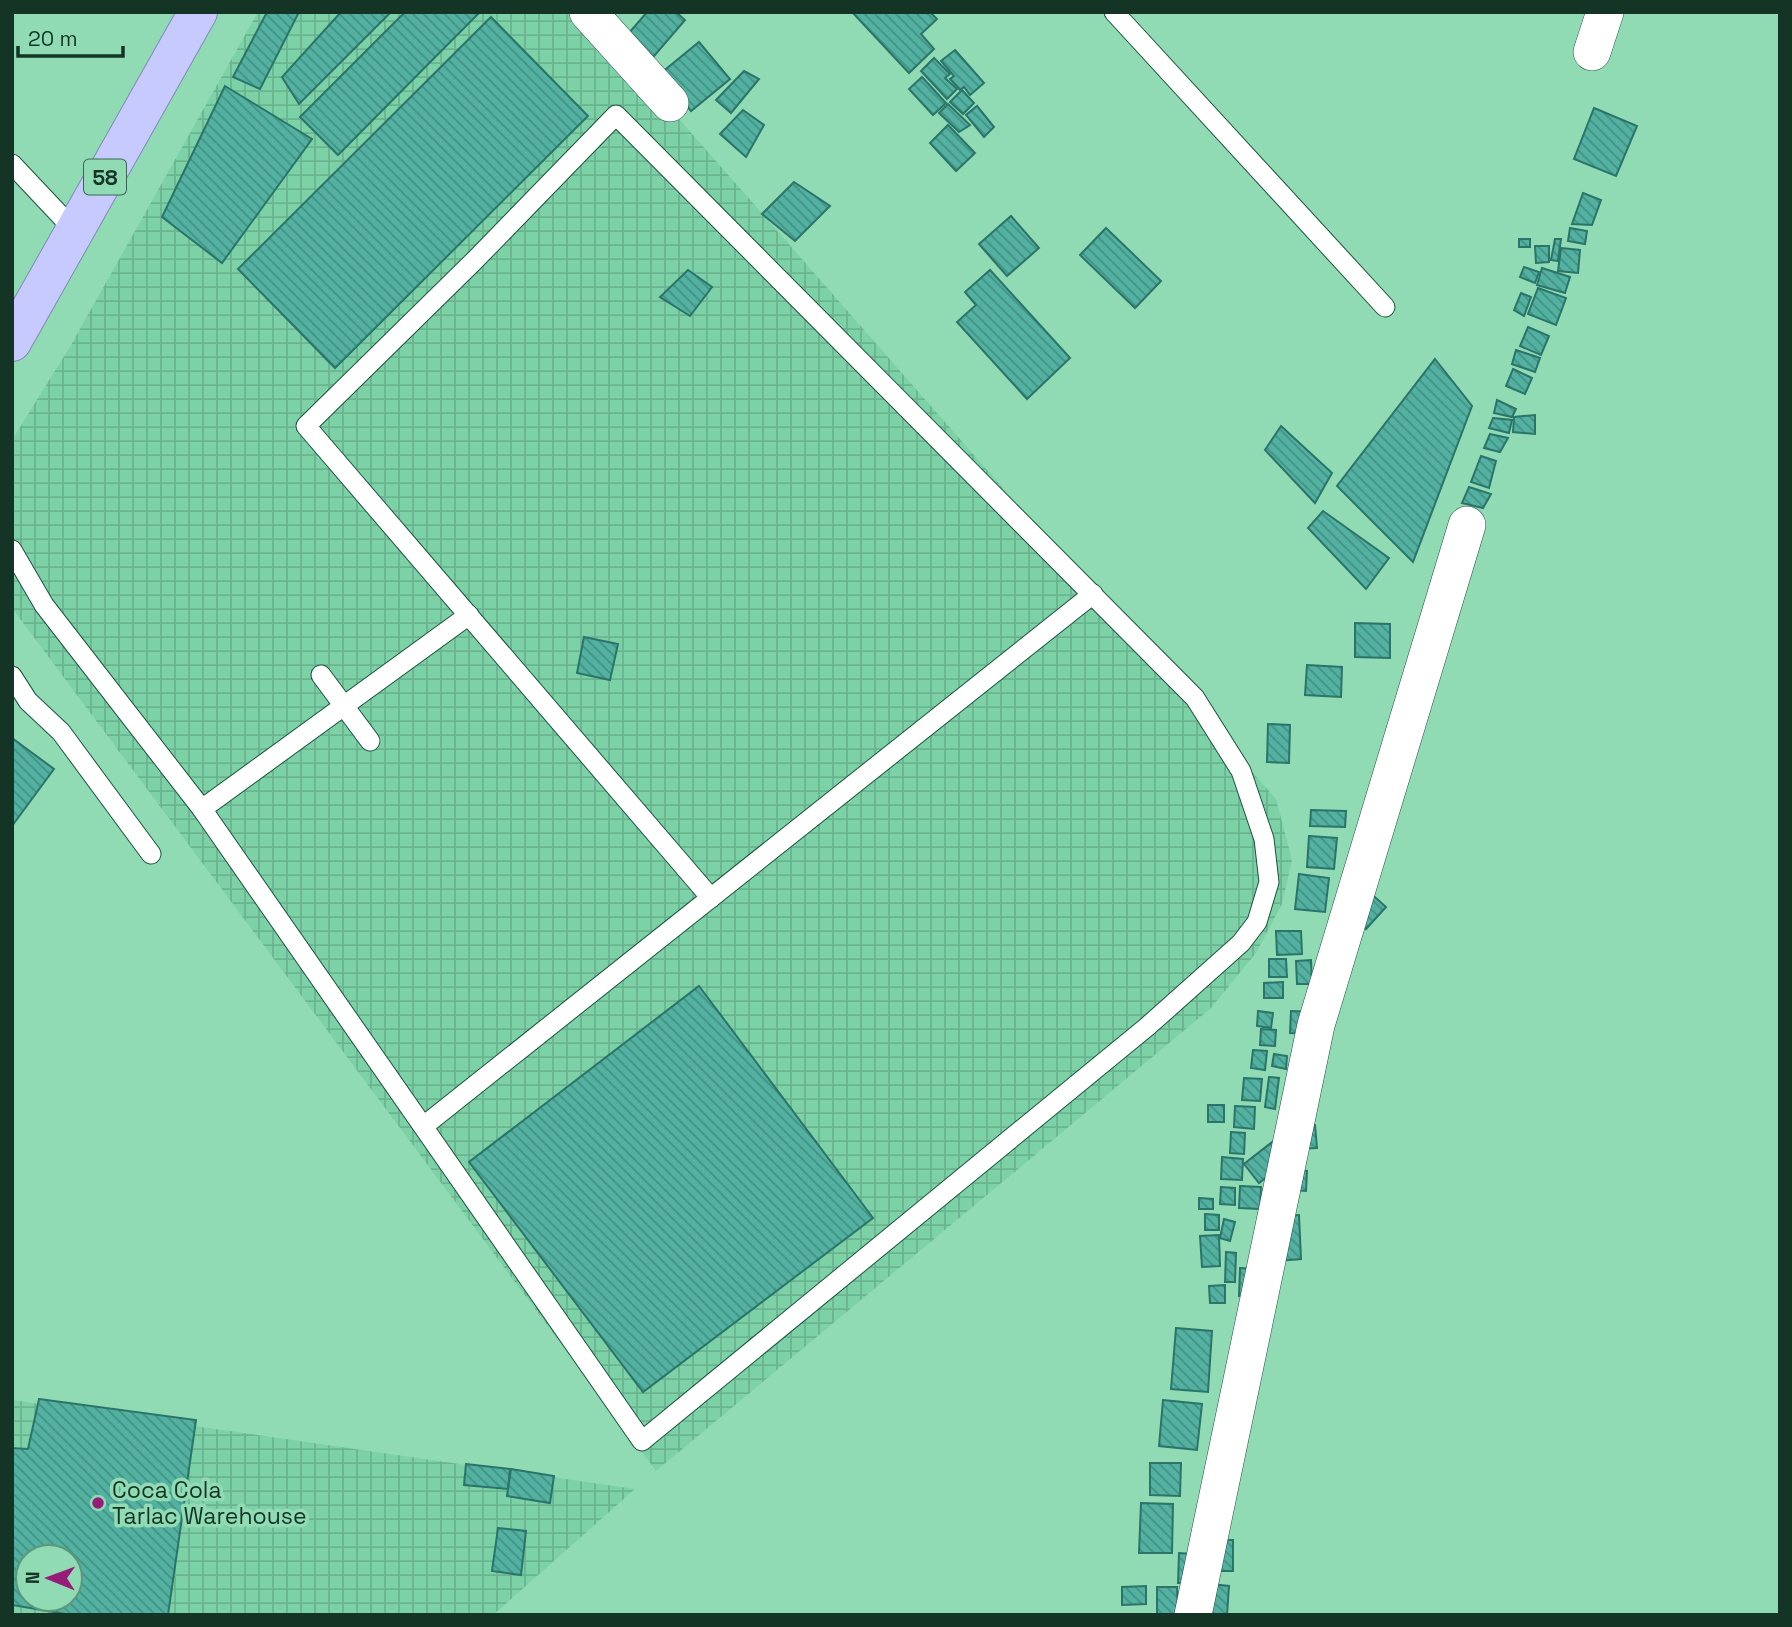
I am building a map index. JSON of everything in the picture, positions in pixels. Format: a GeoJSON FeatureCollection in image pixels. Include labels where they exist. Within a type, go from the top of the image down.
{"type":"FeatureCollection","features":[{"type":"Feature","properties":{"kind":"highway","name":"58"},"geometry":{"type":"LineString","coordinates":[[12,342],[198,12]]}},
{"type":"Feature","properties":{"kind":"street"},"geometry":{"type":"LineString","coordinates":[[588,12],[670,103]]}},
{"type":"Feature","properties":{"kind":"street"},"geometry":{"type":"LineString","coordinates":[[1592,52],[1605,12]]}},
{"type":"Feature","properties":{"kind":"street"},"geometry":{"type":"LineString","coordinates":[[1193,1615],[1316,1025],[1467,525]]}},
{"type":"Feature","properties":{"kind":"lane"},"geometry":{"type":"LineString","coordinates":[[1114,12],[1385,307]]}},
{"type":"Feature","properties":{"kind":"lane"},"geometry":{"type":"LineString","coordinates":[[12,550],[44,605],[202,809],[425,1125],[642,1441],[1148,1026],[1241,943],[1258,922],[1269,882],[1264,839],[1241,771],[1195,698],[616,115],[475,260],[306,426],[711,898]]}},
{"type":"Feature","properties":{"kind":"lane"},"geometry":{"type":"LineString","coordinates":[[12,164],[76,232]]}},
{"type":"Feature","properties":{"kind":"lane"},"geometry":{"type":"LineString","coordinates":[[425,1125],[1093,594]]}},
{"type":"Feature","properties":{"kind":"lane"},"geometry":{"type":"LineString","coordinates":[[202,809],[469,615]]}},
{"type":"Feature","properties":{"kind":"lane"},"geometry":{"type":"LineString","coordinates":[[321,675],[370,741]]}},
{"type":"Feature","properties":{"kind":"lane"},"geometry":{"type":"LineString","coordinates":[[12,676],[28,701],[61,732],[151,854]]}},
{"type":"Feature","properties":{"kind":"shaded area"},"geometry":{"type":"Polygon","coordinates":[[[258,12],[585,12],[1276,799],[1292,860],[1282,904],[1256,953],[1211,1008],[656,1471],[12,608],[12,440],[71,345],[258,12]]]}},
{"type":"Feature","properties":{"kind":"shaded area","name":"Coca Cola Tarlac Warehouse"},"geometry":{"type":"Polygon","coordinates":[[[12,1400],[635,1489],[493,1615],[12,1615],[12,1400]]]}},
{"type":"Feature","properties":{"kind":"building"},"geometry":{"type":"Polygon","coordinates":[[[267,12],[299,12],[260,89],[233,77],[267,12]]]}},
{"type":"Feature","properties":{"kind":"building"},"geometry":{"type":"Polygon","coordinates":[[[341,12],[391,12],[299,104],[282,77],[341,12]]]}},
{"type":"Feature","properties":{"kind":"building"},"geometry":{"type":"Polygon","coordinates":[[[405,12],[480,12],[338,155],[300,117],[405,12]]]}},
{"type":"Feature","properties":{"kind":"building"},"geometry":{"type":"Polygon","coordinates":[[[647,12],[676,12],[685,20],[648,63],[623,40],[647,12]]]}},
{"type":"Feature","properties":{"kind":"building"},"geometry":{"type":"Polygon","coordinates":[[[852,12],[930,12],[937,19],[921,34],[934,49],[909,73],[852,12]]]}},
{"type":"Feature","properties":{"kind":"building"},"geometry":{"type":"Polygon","coordinates":[[[491,17],[588,116],[335,368],[238,269],[491,17]]]}},
{"type":"Feature","properties":{"kind":"building"},"geometry":{"type":"Polygon","coordinates":[[[699,42],[730,79],[691,111],[660,74],[699,42]]]}},
{"type":"Feature","properties":{"kind":"building"},"geometry":{"type":"Polygon","coordinates":[[[955,50],[984,83],[970,95],[964,87],[960,90],[950,79],[954,76],[941,61],[955,50]]]}},
{"type":"Feature","properties":{"kind":"building"},"geometry":{"type":"Polygon","coordinates":[[[934,58],[950,74],[945,78],[957,89],[947,99],[921,71],[934,58]]]}},
{"type":"Feature","properties":{"kind":"building"},"geometry":{"type":"Polygon","coordinates":[[[744,71],[759,79],[731,113],[716,100],[744,71]]]}},
{"type":"Feature","properties":{"kind":"building"},"geometry":{"type":"Polygon","coordinates":[[[922,77],[946,103],[933,115],[909,89],[922,77]]]}},
{"type":"Feature","properties":{"kind":"building"},"geometry":{"type":"Polygon","coordinates":[[[225,86],[312,139],[222,263],[162,217],[225,86]]]}},
{"type":"Feature","properties":{"kind":"building"},"geometry":{"type":"Polygon","coordinates":[[[962,90],[974,103],[963,114],[950,102],[962,90]]]}},
{"type":"Feature","properties":{"kind":"building"},"geometry":{"type":"Polygon","coordinates":[[[948,104],[970,125],[959,132],[939,113],[948,104]]]}},
{"type":"Feature","properties":{"kind":"building"},"geometry":{"type":"Polygon","coordinates":[[[977,106],[994,127],[984,137],[966,115],[977,106]]]}},
{"type":"Feature","properties":{"kind":"building"},"geometry":{"type":"Polygon","coordinates":[[[1594,108],[1637,126],[1616,176],[1574,159],[1594,108]]]}},
{"type":"Feature","properties":{"kind":"building"},"geometry":{"type":"Polygon","coordinates":[[[743,110],[764,125],[746,157],[720,134],[743,110]]]}},
{"type":"Feature","properties":{"kind":"building"},"geometry":{"type":"Polygon","coordinates":[[[948,125],[975,153],[956,171],[930,143],[948,125]]]}},
{"type":"Feature","properties":{"kind":"building"},"geometry":{"type":"Polygon","coordinates":[[[794,182],[830,206],[795,241],[762,214],[794,182]]]}},
{"type":"Feature","properties":{"kind":"building"},"geometry":{"type":"Polygon","coordinates":[[[1583,193],[1601,200],[1592,225],[1572,224],[1583,193]]]}},
{"type":"Feature","properties":{"kind":"building"},"geometry":{"type":"Polygon","coordinates":[[[1011,216],[1039,248],[1007,276],[979,244],[1011,216]]]}},
{"type":"Feature","properties":{"kind":"building"},"geometry":{"type":"Polygon","coordinates":[[[1106,228],[1161,281],[1135,308],[1080,255],[1106,228]]]}},
{"type":"Feature","properties":{"kind":"building"},"geometry":{"type":"Polygon","coordinates":[[[1570,228],[1587,231],[1585,244],[1568,241],[1570,228]]]}},
{"type":"Feature","properties":{"kind":"building"},"geometry":{"type":"Polygon","coordinates":[[[1519,239],[1530,239],[1530,247],[1519,247],[1519,239]]]}},
{"type":"Feature","properties":{"kind":"building"},"geometry":{"type":"Polygon","coordinates":[[[1555,239],[1561,239],[1558,261],[1551,260],[1555,239]]]}},
{"type":"Feature","properties":{"kind":"building"},"geometry":{"type":"Polygon","coordinates":[[[1535,246],[1549,246],[1549,262],[1536,263],[1535,246]]]}},
{"type":"Feature","properties":{"kind":"building"},"geometry":{"type":"Polygon","coordinates":[[[1561,248],[1580,250],[1578,273],[1558,271],[1561,248]]]}},
{"type":"Feature","properties":{"kind":"building"},"geometry":{"type":"Polygon","coordinates":[[[1524,267],[1539,272],[1535,283],[1520,277],[1524,267]]]}},
{"type":"Feature","properties":{"kind":"building"},"geometry":{"type":"Polygon","coordinates":[[[1542,268],[1570,277],[1565,293],[1537,285],[1542,268]]]}},
{"type":"Feature","properties":{"kind":"building"},"geometry":{"type":"Polygon","coordinates":[[[688,270],[712,287],[690,316],[660,297],[688,270]]]}},
{"type":"Feature","properties":{"kind":"building"},"geometry":{"type":"Polygon","coordinates":[[[990,270],[1070,358],[1027,399],[957,322],[976,305],[965,292],[990,270]]]}},
{"type":"Feature","properties":{"kind":"building"},"geometry":{"type":"Polygon","coordinates":[[[1538,288],[1566,298],[1556,325],[1528,314],[1538,288]]]}},
{"type":"Feature","properties":{"kind":"building"},"geometry":{"type":"Polygon","coordinates":[[[1521,293],[1531,297],[1524,316],[1514,310],[1521,293]]]}},
{"type":"Feature","properties":{"kind":"building"},"geometry":{"type":"Polygon","coordinates":[[[1528,327],[1549,336],[1541,355],[1520,346],[1528,327]]]}},
{"type":"Feature","properties":{"kind":"building"},"geometry":{"type":"Polygon","coordinates":[[[1516,350],[1540,358],[1535,372],[1512,364],[1516,350]]]}},
{"type":"Feature","properties":{"kind":"building"},"geometry":{"type":"Polygon","coordinates":[[[1435,359],[1472,406],[1413,562],[1337,486],[1435,359]]]}},
{"type":"Feature","properties":{"kind":"building"},"geometry":{"type":"Polygon","coordinates":[[[1513,369],[1532,378],[1525,394],[1506,386],[1513,369]]]}},
{"type":"Feature","properties":{"kind":"building"},"geometry":{"type":"Polygon","coordinates":[[[1497,400],[1516,409],[1512,417],[1494,413],[1497,400]]]}},
{"type":"Feature","properties":{"kind":"building"},"geometry":{"type":"Polygon","coordinates":[[[1535,415],[1535,434],[1513,432],[1514,417],[1535,415]]]}},
{"type":"Feature","properties":{"kind":"building"},"geometry":{"type":"Polygon","coordinates":[[[1493,418],[1512,420],[1509,433],[1489,428],[1493,418]]]}},
{"type":"Feature","properties":{"kind":"building"},"geometry":{"type":"Polygon","coordinates":[[[1281,426],[1332,473],[1315,503],[1265,450],[1281,426]]]}},
{"type":"Feature","properties":{"kind":"building"},"geometry":{"type":"Polygon","coordinates":[[[1490,434],[1508,438],[1500,452],[1484,448],[1490,434]]]}},
{"type":"Feature","properties":{"kind":"building"},"geometry":{"type":"Polygon","coordinates":[[[1481,456],[1496,461],[1489,488],[1471,482],[1481,456]]]}},
{"type":"Feature","properties":{"kind":"building"},"geometry":{"type":"Polygon","coordinates":[[[1469,487],[1491,494],[1483,508],[1462,503],[1469,487]]]}},
{"type":"Feature","properties":{"kind":"building"},"geometry":{"type":"Polygon","coordinates":[[[1323,511],[1389,558],[1366,589],[1308,528],[1323,511]]]}},
{"type":"Feature","properties":{"kind":"building"},"geometry":{"type":"Polygon","coordinates":[[[1355,623],[1390,624],[1390,658],[1355,657],[1355,623]]]}},
{"type":"Feature","properties":{"kind":"building"},"geometry":{"type":"Polygon","coordinates":[[[584,637],[618,644],[610,680],[577,673],[584,637]]]}},
{"type":"Feature","properties":{"kind":"building"},"geometry":{"type":"Polygon","coordinates":[[[1307,665],[1342,667],[1341,697],[1305,695],[1307,665]]]}},
{"type":"Feature","properties":{"kind":"building"},"geometry":{"type":"Polygon","coordinates":[[[1268,724],[1290,725],[1289,763],[1267,762],[1268,724]]]}},
{"type":"Feature","properties":{"kind":"building"},"geometry":{"type":"Polygon","coordinates":[[[12,738],[54,769],[12,826],[12,738]]]}},
{"type":"Feature","properties":{"kind":"building"},"geometry":{"type":"Polygon","coordinates":[[[1311,810],[1346,811],[1345,827],[1310,826],[1311,810]]]}},
{"type":"Feature","properties":{"kind":"building"},"geometry":{"type":"Polygon","coordinates":[[[1309,836],[1337,838],[1334,869],[1307,867],[1309,836]]]}},
{"type":"Feature","properties":{"kind":"building"},"geometry":{"type":"Polygon","coordinates":[[[1299,874],[1329,878],[1325,912],[1295,909],[1299,874]]]}},
{"type":"Feature","properties":{"kind":"building"},"geometry":{"type":"Polygon","coordinates":[[[1367,890],[1386,907],[1366,929],[1346,912],[1367,890]]]}},
{"type":"Feature","properties":{"kind":"building"},"geometry":{"type":"Polygon","coordinates":[[[1276,931],[1301,931],[1302,954],[1277,955],[1276,931]]]}},
{"type":"Feature","properties":{"kind":"building"},"geometry":{"type":"Polygon","coordinates":[[[1269,959],[1286,959],[1287,977],[1269,977],[1269,959]]]}},
{"type":"Feature","properties":{"kind":"building"},"geometry":{"type":"Polygon","coordinates":[[[1311,960],[1312,984],[1297,984],[1296,961],[1311,960]]]}},
{"type":"Feature","properties":{"kind":"building"},"geometry":{"type":"Polygon","coordinates":[[[1283,982],[1283,998],[1264,998],[1264,983],[1283,982]]]}},
{"type":"Feature","properties":{"kind":"building"},"geometry":{"type":"Polygon","coordinates":[[[699,986],[873,1218],[643,1392],[469,1162],[699,986]]]}},
{"type":"Feature","properties":{"kind":"building"},"geometry":{"type":"Polygon","coordinates":[[[1258,1011],[1273,1013],[1271,1028],[1257,1026],[1258,1011]]]}},
{"type":"Feature","properties":{"kind":"building"},"geometry":{"type":"Polygon","coordinates":[[[1291,1011],[1314,1012],[1313,1034],[1290,1033],[1291,1011]]]}},
{"type":"Feature","properties":{"kind":"building"},"geometry":{"type":"Polygon","coordinates":[[[1261,1029],[1276,1030],[1275,1046],[1260,1045],[1261,1029]]]}},
{"type":"Feature","properties":{"kind":"building"},"geometry":{"type":"Polygon","coordinates":[[[1253,1050],[1267,1051],[1265,1070],[1251,1068],[1253,1050]]]}},
{"type":"Feature","properties":{"kind":"building"},"geometry":{"type":"Polygon","coordinates":[[[1274,1054],[1287,1056],[1286,1069],[1272,1066],[1274,1054]]]}},
{"type":"Feature","properties":{"kind":"building"},"geometry":{"type":"Polygon","coordinates":[[[1269,1077],[1279,1078],[1275,1109],[1265,1107],[1269,1077]]]}},
{"type":"Feature","properties":{"kind":"building"},"geometry":{"type":"Polygon","coordinates":[[[1244,1078],[1262,1079],[1260,1101],[1242,1100],[1244,1078]]]}},
{"type":"Feature","properties":{"kind":"building"},"geometry":{"type":"Polygon","coordinates":[[[1208,1105],[1224,1105],[1224,1122],[1208,1122],[1208,1105]]]}},
{"type":"Feature","properties":{"kind":"building"},"geometry":{"type":"Polygon","coordinates":[[[1235,1106],[1255,1107],[1254,1129],[1234,1127],[1235,1106]]]}},
{"type":"Feature","properties":{"kind":"building"},"geometry":{"type":"Polygon","coordinates":[[[1315,1125],[1317,1148],[1288,1149],[1287,1126],[1315,1125]]]}},
{"type":"Feature","properties":{"kind":"building"},"geometry":{"type":"Polygon","coordinates":[[[1231,1132],[1245,1133],[1244,1154],[1230,1153],[1231,1132]]]}},
{"type":"Feature","properties":{"kind":"building"},"geometry":{"type":"Polygon","coordinates":[[[1276,1139],[1290,1159],[1259,1183],[1244,1164],[1276,1139]]]}},
{"type":"Feature","properties":{"kind":"building"},"geometry":{"type":"Polygon","coordinates":[[[1222,1157],[1243,1159],[1242,1180],[1221,1179],[1222,1157]]]}},
{"type":"Feature","properties":{"kind":"building"},"geometry":{"type":"Polygon","coordinates":[[[1281,1169],[1307,1171],[1306,1191],[1279,1189],[1281,1169]]]}},
{"type":"Feature","properties":{"kind":"building"},"geometry":{"type":"Polygon","coordinates":[[[1240,1186],[1261,1187],[1260,1209],[1239,1208],[1240,1186]]]}},
{"type":"Feature","properties":{"kind":"building"},"geometry":{"type":"Polygon","coordinates":[[[1221,1187],[1235,1188],[1235,1205],[1220,1204],[1221,1187]]]}},
{"type":"Feature","properties":{"kind":"building"},"geometry":{"type":"Polygon","coordinates":[[[1199,1198],[1213,1199],[1213,1209],[1199,1209],[1199,1198]]]}},
{"type":"Feature","properties":{"kind":"building"},"geometry":{"type":"Polygon","coordinates":[[[1205,1214],[1219,1215],[1219,1230],[1205,1230],[1205,1214]]]}},
{"type":"Feature","properties":{"kind":"building"},"geometry":{"type":"Polygon","coordinates":[[[1299,1215],[1301,1259],[1278,1261],[1277,1216],[1299,1215]]]}},
{"type":"Feature","properties":{"kind":"building"},"geometry":{"type":"Polygon","coordinates":[[[1224,1219],[1235,1222],[1230,1241],[1220,1238],[1224,1219]]]}},
{"type":"Feature","properties":{"kind":"building"},"geometry":{"type":"Polygon","coordinates":[[[1219,1235],[1220,1266],[1202,1267],[1200,1236],[1219,1235]]]}},
{"type":"Feature","properties":{"kind":"building"},"geometry":{"type":"Polygon","coordinates":[[[1226,1252],[1236,1253],[1235,1282],[1225,1282],[1226,1252]]]}},
{"type":"Feature","properties":{"kind":"building"},"geometry":{"type":"Polygon","coordinates":[[[1240,1268],[1258,1269],[1256,1297],[1239,1296],[1240,1268]]]}},
{"type":"Feature","properties":{"kind":"building"},"geometry":{"type":"Polygon","coordinates":[[[1225,1285],[1225,1303],[1210,1303],[1209,1286],[1225,1285]]]}},
{"type":"Feature","properties":{"kind":"building"},"geometry":{"type":"Polygon","coordinates":[[[1176,1328],[1212,1331],[1208,1392],[1171,1389],[1176,1328]]]}},
{"type":"Feature","properties":{"kind":"building","name":"Coca Cola Tarlac Warehouse"},"geometry":{"type":"Polygon","coordinates":[[[39,1399],[196,1420],[168,1615],[59,1613],[84,1613],[84,1543],[14,1543],[12,1605],[12,1448],[28,1449],[39,1399]]]}},
{"type":"Feature","properties":{"kind":"building"},"geometry":{"type":"Polygon","coordinates":[[[1163,1400],[1202,1404],[1197,1450],[1159,1446],[1163,1400]]]}},
{"type":"Feature","properties":{"kind":"building"},"geometry":{"type":"Polygon","coordinates":[[[1150,1463],[1181,1463],[1180,1496],[1150,1495],[1150,1463]]]}},
{"type":"Feature","properties":{"kind":"building"},"geometry":{"type":"Polygon","coordinates":[[[466,1464],[510,1469],[508,1489],[464,1485],[466,1464]]]}},
{"type":"Feature","properties":{"kind":"building"},"geometry":{"type":"Polygon","coordinates":[[[511,1469],[554,1476],[550,1503],[507,1496],[511,1469]]]}},
{"type":"Feature","properties":{"kind":"building"},"geometry":{"type":"Polygon","coordinates":[[[1141,1503],[1173,1504],[1172,1553],[1139,1553],[1141,1503]]]}},
{"type":"Feature","properties":{"kind":"building"},"geometry":{"type":"Polygon","coordinates":[[[498,1528],[526,1531],[521,1575],[492,1571],[498,1528]]]}},
{"type":"Feature","properties":{"kind":"building"},"geometry":{"type":"Polygon","coordinates":[[[1203,1540],[1233,1540],[1233,1571],[1203,1571],[1203,1540]]]}},
{"type":"Feature","properties":{"kind":"building"},"geometry":{"type":"Polygon","coordinates":[[[1179,1553],[1191,1554],[1191,1583],[1178,1583],[1179,1553]]]}},
{"type":"Feature","properties":{"kind":"building"},"geometry":{"type":"Polygon","coordinates":[[[1201,1583],[1229,1586],[1227,1615],[1199,1615],[1201,1583]]]}},
{"type":"Feature","properties":{"kind":"building"},"geometry":{"type":"Polygon","coordinates":[[[1146,1586],[1146,1604],[1122,1605],[1122,1587],[1146,1586]]]}},
{"type":"Feature","properties":{"kind":"building"},"geometry":{"type":"Polygon","coordinates":[[[1157,1587],[1177,1587],[1178,1615],[1157,1615],[1157,1587]]]}},
{"type":"Feature","properties":{"kind":"place","name":"Coca Cola Tarlac Warehouse"},"geometry":{"type":"Point","coordinates":[98,1503]}}]}
